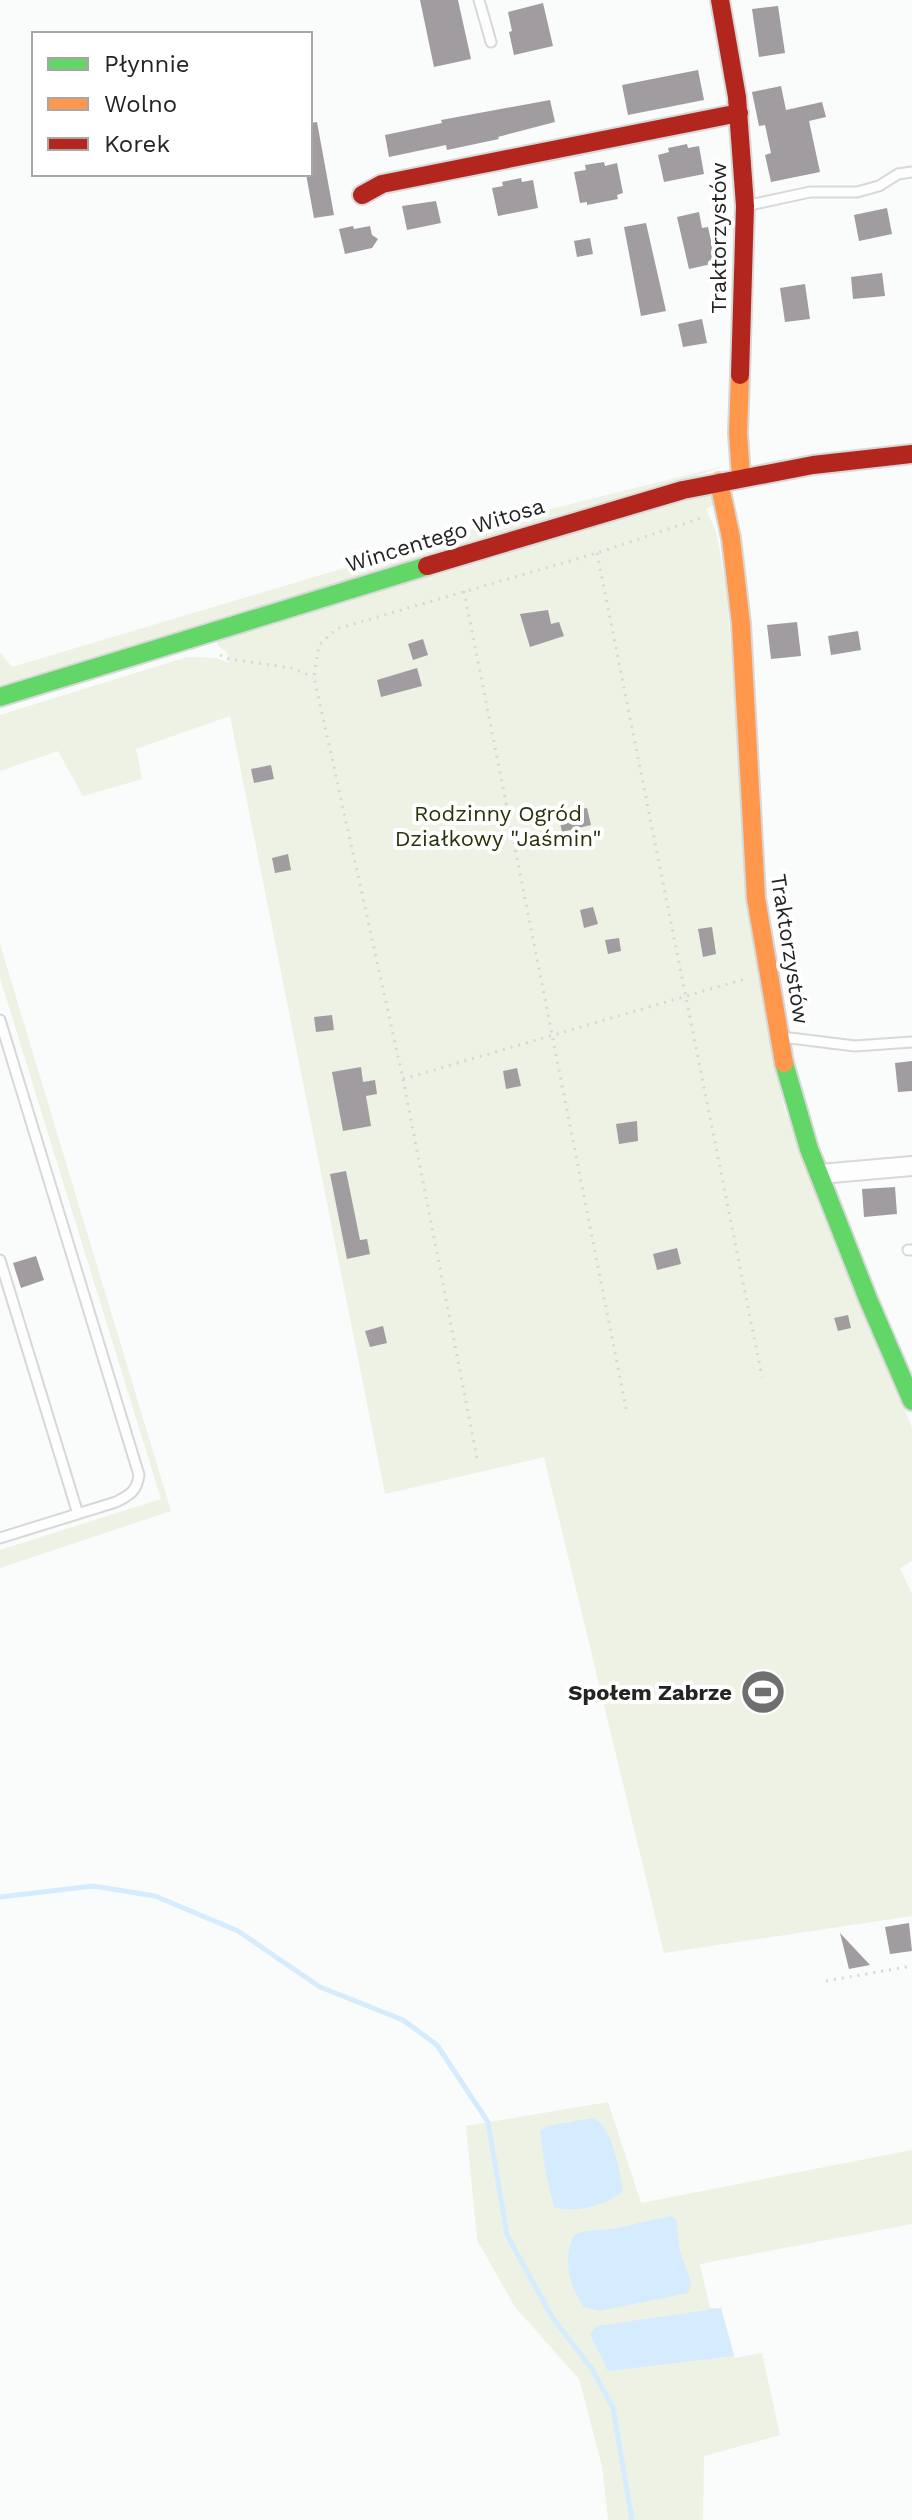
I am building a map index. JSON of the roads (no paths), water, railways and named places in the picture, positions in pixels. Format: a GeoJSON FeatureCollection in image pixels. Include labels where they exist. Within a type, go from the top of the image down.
{"type":"FeatureCollection","features":[{"type":"Feature","properties":{"kind":"street","name":"Traktorzystów"},"geometry":{"type":"LineString","coordinates":[[720,0],[739,113],[745,206],[738,433],[741,477]]}},
{"type":"Feature","properties":{"kind":"street"},"geometry":{"type":"LineString","coordinates":[[362,195],[382,184],[739,113]]}},
{"type":"Feature","properties":{"kind":"street","name":"Wincentego Witosa"},"geometry":{"type":"LineString","coordinates":[[0,697],[570,522],[719,482],[805,465],[912,454]]}},
{"type":"Feature","properties":{"kind":"street","name":"Traktorzystów"},"geometry":{"type":"LineString","coordinates":[[719,482],[727,511],[741,624],[753,873],[778,1036],[794,1102],[820,1174],[868,1299],[912,1401]]}},
{"type":"Feature","properties":{"kind":"street"},"geometry":{"type":"LineString","coordinates":[[820,1174],[912,1166]]}},
{"type":"Feature","properties":{"kind":"lane"},"geometry":{"type":"LineString","coordinates":[[479,0],[491,42]]}},
{"type":"Feature","properties":{"kind":"lane"},"geometry":{"type":"LineString","coordinates":[[745,206],[810,192],[857,192],[879,186],[898,174],[912,172]]}},
{"type":"Feature","properties":{"kind":"lane"},"geometry":{"type":"LineString","coordinates":[[0,1020],[139,1475],[138,1486],[131,1495],[0,1538]]}},
{"type":"Feature","properties":{"kind":"lane"},"geometry":{"type":"LineString","coordinates":[[778,1036],[855,1046],[912,1042]]}},
{"type":"Feature","properties":{"kind":"lane"},"geometry":{"type":"LineString","coordinates":[[0,1260],[78,1514]]}},
{"type":"Feature","properties":{"kind":"water"},"geometry":{"type":"Polygon","coordinates":[[[593,2118],[600,2123],[610,2140],[623,2190],[591,2207],[554,2207],[540,2131],[547,2126],[593,2118]]]}},
{"type":"Feature","properties":{"kind":"water"},"geometry":{"type":"Polygon","coordinates":[[[671,2216],[676,2220],[680,2252],[691,2282],[688,2293],[599,2311],[584,2307],[574,2290],[569,2272],[568,2253],[574,2235],[671,2216]]]}},
{"type":"Feature","properties":{"kind":"water"},"geometry":{"type":"Polygon","coordinates":[[[721,2308],[734,2356],[608,2371],[590,2334],[597,2326],[721,2308]]]}},
{"type":"Feature","properties":{"kind":"waterway"},"geometry":{"type":"LineString","coordinates":[[0,1897],[93,1886],[155,1896],[238,1931],[320,1987],[403,2020],[437,2045],[488,2122],[507,2235],[552,2317],[592,2369],[613,2408],[632,2520]]}},
{"type":"Feature","properties":{"kind":"place","name":"Społem Zabrze"},"geometry":{"type":"Point","coordinates":[763,1692]}},
{"type":"Feature","properties":{"kind":"park label","name":"Rodzinny Ogród Działkowy \"Jaśmin\""},"geometry":{"type":"Point","coordinates":[498,826]}}]}
